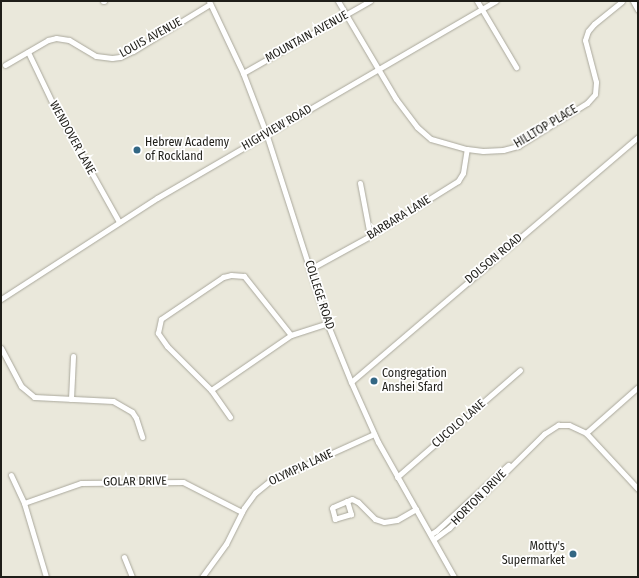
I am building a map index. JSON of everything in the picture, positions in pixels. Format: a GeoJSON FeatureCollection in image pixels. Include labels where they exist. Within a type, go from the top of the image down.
{"type":"FeatureCollection","features":[{"type":"Feature","properties":{"kind":"street","name":"HILLTOP PLACE"},"geometry":{"type":"LineString","coordinates":[[338,1],[396,99],[417,127],[431,139],[467,149],[483,151],[503,150],[518,146],[587,102],[595,94],[596,82],[585,40],[586,36],[594,24],[622,1]]}},
{"type":"Feature","properties":{"kind":"street","name":"MOUNTAIN AVENUE"},"geometry":{"type":"LineString","coordinates":[[242,73],[346,16],[370,1]]}},
{"type":"Feature","properties":{"kind":"street"},"geometry":{"type":"LineString","coordinates":[[477,1],[516,67]]}},
{"type":"Feature","properties":{"kind":"street","name":"HIGHVIEW ROAD"},"geometry":{"type":"LineString","coordinates":[[1,299],[119,222],[266,133],[379,70],[496,1]]}},
{"type":"Feature","properties":{"kind":"street"},"geometry":{"type":"LineString","coordinates":[[633,1],[638,10]]}},
{"type":"Feature","properties":{"kind":"street","name":"LOUIS AVENUE"},"geometry":{"type":"LineString","coordinates":[[5,65],[48,40],[69,40],[96,56],[112,58],[120,57],[209,3]]}},
{"type":"Feature","properties":{"kind":"street","name":"COLLEGE ROAD"},"geometry":{"type":"LineString","coordinates":[[209,3],[242,73],[266,133],[327,323],[351,382],[374,434],[454,577]]}},
{"type":"Feature","properties":{"kind":"street","name":"WENDOVER LANE"},"geometry":{"type":"LineString","coordinates":[[28,52],[52,102],[119,222]]}},
{"type":"Feature","properties":{"kind":"street","name":"DOLSON ROAD"},"geometry":{"type":"LineString","coordinates":[[351,382],[638,137]]}},
{"type":"Feature","properties":{"kind":"street","name":"BARBARA LANE"},"geometry":{"type":"LineString","coordinates":[[310,269],[370,236],[458,181],[463,173],[467,149]]}},
{"type":"Feature","properties":{"kind":"street"},"geometry":{"type":"LineString","coordinates":[[360,183],[370,236]]}},
{"type":"Feature","properties":{"kind":"street"},"geometry":{"type":"LineString","coordinates":[[230,417],[211,390],[167,346],[158,333],[161,319],[222,278],[231,275],[244,276],[291,335]]}},
{"type":"Feature","properties":{"kind":"street"},"geometry":{"type":"LineString","coordinates":[[211,390],[291,335],[327,323]]}},
{"type":"Feature","properties":{"kind":"street"},"geometry":{"type":"LineString","coordinates":[[1,348],[22,386],[31,395],[43,399],[113,401],[125,407],[136,418],[142,437]]}},
{"type":"Feature","properties":{"kind":"street"},"geometry":{"type":"LineString","coordinates":[[71,399],[73,356]]}},
{"type":"Feature","properties":{"kind":"street","name":"CUCOLO LANE"},"geometry":{"type":"LineString","coordinates":[[397,477],[520,370]]}},
{"type":"Feature","properties":{"kind":"street"},"geometry":{"type":"LineString","coordinates":[[586,433],[638,386]]}},
{"type":"Feature","properties":{"kind":"street","name":"HORTON DRIVE"},"geometry":{"type":"LineString","coordinates":[[432,537],[436,531],[501,471],[523,454],[548,431],[558,425],[569,425],[586,433],[638,489]]}},
{"type":"Feature","properties":{"kind":"street","name":"OLYMPIA LANE"},"geometry":{"type":"LineString","coordinates":[[202,577],[226,544],[242,512],[255,493],[270,481],[374,434]]}},
{"type":"Feature","properties":{"kind":"street"},"geometry":{"type":"LineString","coordinates":[[11,475],[24,503],[46,577]]}},
{"type":"Feature","properties":{"kind":"street","name":"GOLAR DRIVE"},"geometry":{"type":"LineString","coordinates":[[24,503],[81,483],[183,482],[242,512]]}},
{"type":"Feature","properties":{"kind":"street"},"geometry":{"type":"LineString","coordinates":[[347,501],[352,499],[356,501],[375,519],[387,522],[397,520],[416,509]]}},
{"type":"Feature","properties":{"kind":"street"},"geometry":{"type":"LineString","coordinates":[[124,557],[132,577]]}},
{"type":"Feature","properties":{"kind":"place","name":"Hebrew Academy of Rockland"},"geometry":{"type":"Point","coordinates":[137,150]}},
{"type":"Feature","properties":{"kind":"place","name":"Congregation Anshei Sfard"},"geometry":{"type":"Point","coordinates":[374,381]}},
{"type":"Feature","properties":{"kind":"place","name":"Motty's Supermarket"},"geometry":{"type":"Point","coordinates":[573,554]}}]}
